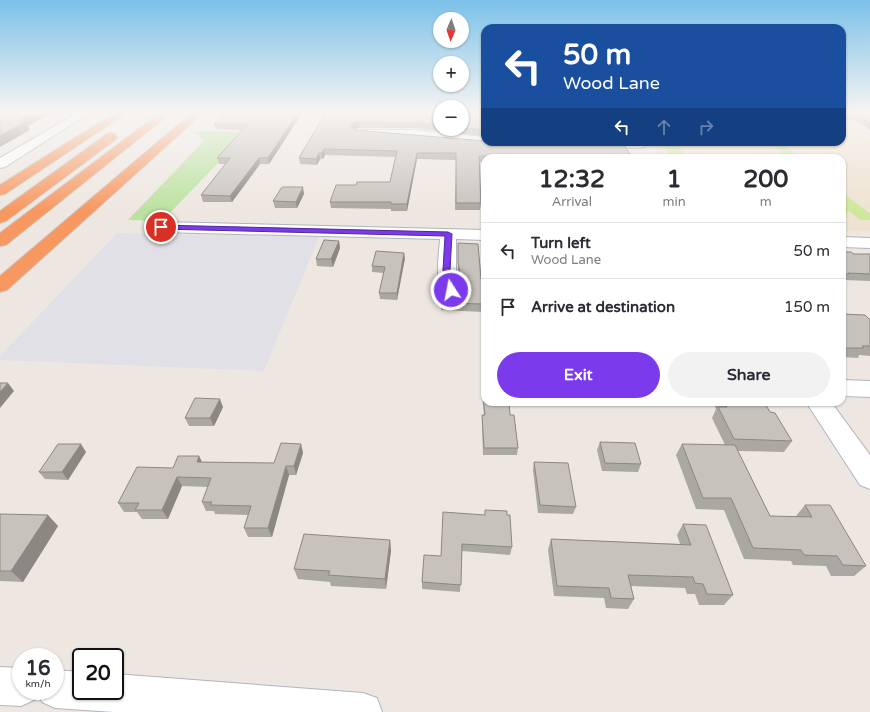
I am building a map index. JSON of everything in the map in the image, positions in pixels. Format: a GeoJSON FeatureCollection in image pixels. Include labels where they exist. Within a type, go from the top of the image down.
{"type":"FeatureCollection","features":[{"type":"Feature","properties":{"kind":"highway"},"geometry":{"type":"LineString","coordinates":[[0,191],[71,145]]}},
{"type":"Feature","properties":{"kind":"highway"},"geometry":{"type":"LineString","coordinates":[[0,218],[100,145]]}},
{"type":"Feature","properties":{"kind":"highway"},"geometry":{"type":"LineString","coordinates":[[0,241],[124,145]]}},
{"type":"Feature","properties":{"kind":"highway"},"geometry":{"type":"LineString","coordinates":[[0,286],[161,145]]}},
{"type":"Feature","properties":{"kind":"street"},"geometry":{"type":"LineString","coordinates":[[0,164],[32,145]]}},
{"type":"Feature","properties":{"kind":"street"},"geometry":{"type":"LineString","coordinates":[[623,146],[641,147]]}},
{"type":"Feature","properties":{"kind":"street"},"geometry":{"type":"LineString","coordinates":[[0,152],[19,153]]}},
{"type":"Feature","properties":{"kind":"street"},"geometry":{"type":"LineString","coordinates":[[161,227],[481,235]]}},
{"type":"Feature","properties":{"kind":"street"},"geometry":{"type":"LineString","coordinates":[[448,234],[447,270],[451,290]]}},
{"type":"Feature","properties":{"kind":"street"},"geometry":{"type":"LineString","coordinates":[[846,242],[870,243]]}},
{"type":"Feature","properties":{"kind":"street"},"geometry":{"type":"LineString","coordinates":[[846,388],[870,389]]}},
{"type":"Feature","properties":{"kind":"street"},"geometry":{"type":"LineString","coordinates":[[821,406],[870,476]]}},
{"type":"Feature","properties":{"kind":"street"},"geometry":{"type":"LineString","coordinates":[[0,686],[12,687]]}},
{"type":"Feature","properties":{"kind":"street"},"geometry":{"type":"LineString","coordinates":[[124,694],[363,712]]}},
{"type":"Feature","properties":{"kind":"shaded area"},"geometry":{"type":"Polygon","coordinates":[[[870,145],[870,231],[846,231],[846,154],[661,154],[654,146],[870,145]]]}},
{"type":"Feature","properties":{"kind":"shaded area"},"geometry":{"type":"Polygon","coordinates":[[[117,233],[319,237],[264,371],[0,360],[0,356],[117,233]]]}},
{"type":"Feature","properties":{"kind":"green space"},"geometry":{"type":"Polygon","coordinates":[[[200,145],[235,145],[162,221],[128,220],[200,145]]]}},
{"type":"Feature","properties":{"kind":"green space"},"geometry":{"type":"Polygon","coordinates":[[[663,146],[678,146],[684,154],[670,154],[663,146]]]}},
{"type":"Feature","properties":{"kind":"green space"},"geometry":{"type":"Polygon","coordinates":[[[773,146],[785,146],[795,154],[783,154],[773,146]]]}},
{"type":"Feature","properties":{"kind":"green space"},"geometry":{"type":"Polygon","coordinates":[[[846,195],[870,214],[870,220],[860,220],[849,211],[846,214],[846,195]]]}},
{"type":"Feature","properties":{"kind":"building"},"geometry":{"type":"Polygon","coordinates":[[[229,145],[276,145],[268,158],[259,158],[230,196],[201,195],[230,158],[217,158],[229,145]]]}},
{"type":"Feature","properties":{"kind":"building"},"geometry":{"type":"Polygon","coordinates":[[[306,145],[625,146],[630,154],[481,154],[481,156],[479,156],[481,203],[456,203],[456,153],[417,153],[407,204],[391,204],[391,202],[330,202],[336,185],[356,185],[357,182],[390,182],[397,151],[324,149],[322,153],[319,153],[316,159],[299,158],[306,145]]]}},
{"type":"Feature","properties":{"kind":"building"},"geometry":{"type":"Polygon","coordinates":[[[282,187],[303,187],[296,202],[273,201],[282,187]]]}},
{"type":"Feature","properties":{"kind":"building"},"geometry":{"type":"Polygon","coordinates":[[[324,240],[339,241],[331,259],[316,259],[324,240]]]}},
{"type":"Feature","properties":{"kind":"building"},"geometry":{"type":"Polygon","coordinates":[[[458,243],[478,244],[481,279],[481,304],[441,303],[442,288],[452,291],[459,289],[462,284],[458,263],[458,243]]]}},
{"type":"Feature","properties":{"kind":"building"},"geometry":{"type":"Polygon","coordinates":[[[376,251],[404,253],[397,293],[379,293],[385,267],[372,266],[376,251]]]}},
{"type":"Feature","properties":{"kind":"building"},"geometry":{"type":"Polygon","coordinates":[[[846,252],[851,252],[854,254],[870,254],[870,274],[848,273],[849,274],[846,274],[846,252]]]}},
{"type":"Feature","properties":{"kind":"building"},"geometry":{"type":"Polygon","coordinates":[[[846,314],[865,315],[870,319],[870,346],[862,346],[864,348],[846,348],[846,314]]]}},
{"type":"Feature","properties":{"kind":"building"},"geometry":{"type":"Polygon","coordinates":[[[0,383],[8,383],[0,392],[0,383]]]}},
{"type":"Feature","properties":{"kind":"building"},"geometry":{"type":"Polygon","coordinates":[[[195,398],[220,399],[210,418],[185,418],[195,398]]]}},
{"type":"Feature","properties":{"kind":"building"},"geometry":{"type":"Polygon","coordinates":[[[484,406],[509,406],[510,415],[514,415],[518,448],[484,448],[482,415],[485,415],[484,406]]]}},
{"type":"Feature","properties":{"kind":"building"},"geometry":{"type":"Polygon","coordinates":[[[766,406],[770,412],[775,413],[792,441],[734,439],[718,407],[766,406]]]}},
{"type":"Feature","properties":{"kind":"building"},"geometry":{"type":"Polygon","coordinates":[[[600,442],[635,443],[641,464],[605,463],[600,442]]]}},
{"type":"Feature","properties":{"kind":"building"},"geometry":{"type":"Polygon","coordinates":[[[281,443],[301,444],[294,466],[286,466],[268,528],[244,528],[251,506],[210,505],[212,502],[202,502],[211,478],[177,477],[162,510],[135,510],[139,503],[118,503],[137,467],[173,468],[178,456],[199,456],[197,462],[274,463],[281,443]]]}},
{"type":"Feature","properties":{"kind":"building"},"geometry":{"type":"Polygon","coordinates":[[[58,444],[81,444],[62,472],[39,472],[58,444]]]}},
{"type":"Feature","properties":{"kind":"building"},"geometry":{"type":"Polygon","coordinates":[[[682,444],[735,445],[770,516],[812,517],[805,505],[830,505],[866,566],[843,565],[837,556],[804,555],[801,550],[753,548],[731,498],[703,498],[682,444]]]}},
{"type":"Feature","properties":{"kind":"building"},"geometry":{"type":"Polygon","coordinates":[[[534,462],[568,463],[576,507],[540,505],[534,462]]]}},
{"type":"Feature","properties":{"kind":"building"},"geometry":{"type":"Polygon","coordinates":[[[485,510],[507,511],[507,515],[510,515],[512,547],[462,544],[461,585],[422,582],[424,555],[441,556],[443,512],[485,515],[485,510]]]}},
{"type":"Feature","properties":{"kind":"building"},"geometry":{"type":"Polygon","coordinates":[[[0,514],[48,515],[11,571],[0,571],[0,514]]]}},
{"type":"Feature","properties":{"kind":"building"},"geometry":{"type":"Polygon","coordinates":[[[683,524],[706,525],[733,595],[707,594],[703,584],[695,583],[693,577],[628,575],[634,599],[611,598],[609,588],[557,586],[551,539],[691,545],[683,524]]]}},
{"type":"Feature","properties":{"kind":"building"},"geometry":{"type":"Polygon","coordinates":[[[304,534],[390,540],[385,579],[328,575],[330,571],[294,569],[304,534]]]}},
{"type":"Feature","properties":{"kind":"route"},"geometry":{"type":"LineString","coordinates":[[161,227],[448,234],[447,270],[451,290]]}}]}
